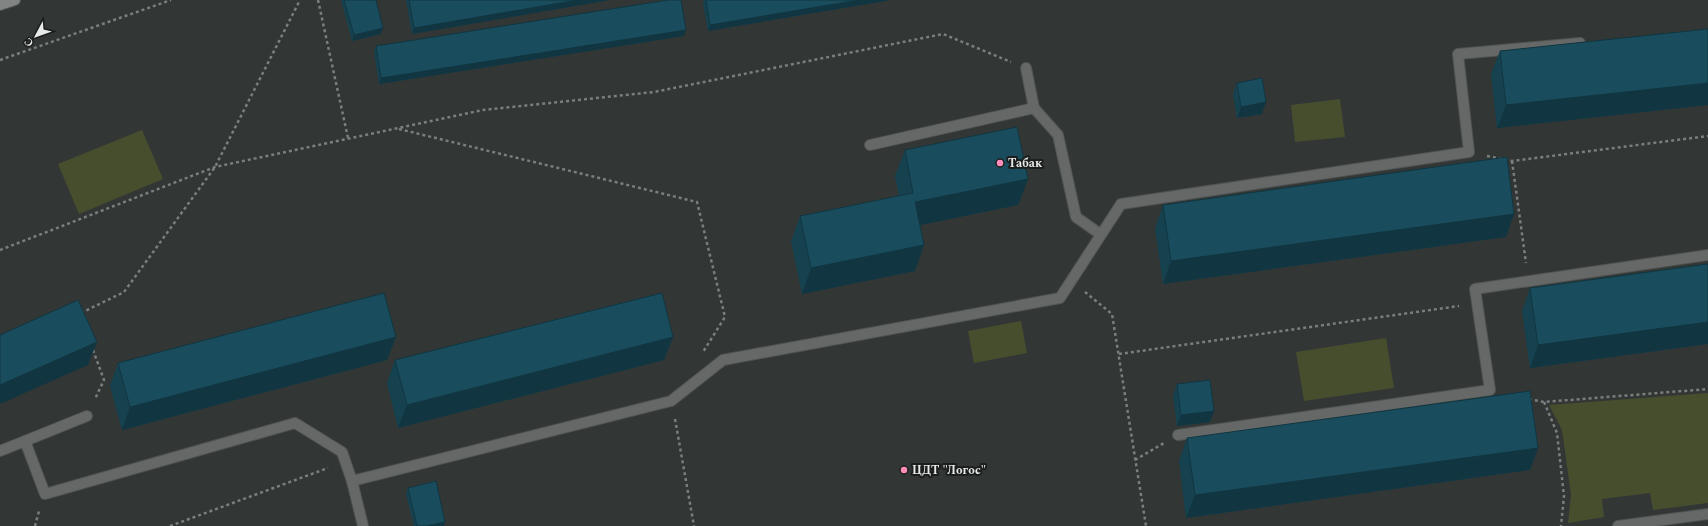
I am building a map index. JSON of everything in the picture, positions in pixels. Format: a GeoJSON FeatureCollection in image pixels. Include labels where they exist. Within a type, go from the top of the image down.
{"type":"FeatureCollection","features":[{"type":"Feature","properties":{"kind":"main road"},"geometry":{"type":"LineString","coordinates":[[0,6],[15,0]]}},
{"type":"Feature","properties":{"kind":"lane"},"geometry":{"type":"LineString","coordinates":[[352,481],[671,401],[723,360],[1060,298],[1070,280],[1121,204],[1469,152],[1458,54],[1591,42]]}},
{"type":"Feature","properties":{"kind":"lane"},"geometry":{"type":"LineString","coordinates":[[1026,68],[1034,108],[1058,135],[1076,217],[1100,234]]}},
{"type":"Feature","properties":{"kind":"lane"},"geometry":{"type":"LineString","coordinates":[[870,145],[1034,108]]}},
{"type":"Feature","properties":{"kind":"lane"},"geometry":{"type":"LineString","coordinates":[[1178,435],[1490,390],[1475,289],[1708,255]]}},
{"type":"Feature","properties":{"kind":"lane"},"geometry":{"type":"LineString","coordinates":[[0,451],[87,416]]}},
{"type":"Feature","properties":{"kind":"lane"},"geometry":{"type":"LineString","coordinates":[[25,441],[45,494],[295,423],[342,452],[352,481],[363,526]]}},
{"type":"Feature","properties":{"kind":"lane"},"geometry":{"type":"LineString","coordinates":[[1618,526],[1708,514]]}},
{"type":"Feature","properties":{"kind":"path"},"geometry":{"type":"LineString","coordinates":[[0,60],[171,0]]}},
{"type":"Feature","properties":{"kind":"path"},"geometry":{"type":"LineString","coordinates":[[79,314],[124,292],[215,167],[300,0]]}},
{"type":"Feature","properties":{"kind":"path"},"geometry":{"type":"LineString","coordinates":[[318,0],[348,138]]}},
{"type":"Feature","properties":{"kind":"path"},"geometry":{"type":"LineString","coordinates":[[0,250],[215,167],[483,110],[654,92],[943,34],[1026,68]]}},
{"type":"Feature","properties":{"kind":"path"},"geometry":{"type":"LineString","coordinates":[[396,128],[697,202],[725,317],[700,356]]}},
{"type":"Feature","properties":{"kind":"path"},"geometry":{"type":"LineString","coordinates":[[1469,152],[1512,161],[1708,136]]}},
{"type":"Feature","properties":{"kind":"path"},"geometry":{"type":"LineString","coordinates":[[1512,161],[1528,281]]}},
{"type":"Feature","properties":{"kind":"path"},"geometry":{"type":"LineString","coordinates":[[1070,280],[1112,314],[1146,526]]}},
{"type":"Feature","properties":{"kind":"path"},"geometry":{"type":"LineString","coordinates":[[1118,354],[1477,303]]}},
{"type":"Feature","properties":{"kind":"path"},"geometry":{"type":"LineString","coordinates":[[87,416],[104,380],[90,343]]}},
{"type":"Feature","properties":{"kind":"path"},"geometry":{"type":"LineString","coordinates":[[1521,397],[1544,402],[1708,389]]}},
{"type":"Feature","properties":{"kind":"path"},"geometry":{"type":"LineString","coordinates":[[671,401],[694,526]]}},
{"type":"Feature","properties":{"kind":"path"},"geometry":{"type":"LineString","coordinates":[[1544,402],[1556,433],[1564,496],[1561,526]]}},
{"type":"Feature","properties":{"kind":"path"},"geometry":{"type":"LineString","coordinates":[[1135,460],[1161,445]]}},
{"type":"Feature","properties":{"kind":"path"},"geometry":{"type":"LineString","coordinates":[[170,526],[346,462]]}},
{"type":"Feature","properties":{"kind":"path"},"geometry":{"type":"LineString","coordinates":[[35,526],[38,513]]}},
{"type":"Feature","properties":{"kind":"green space"},"geometry":{"type":"Polygon","coordinates":[[[1340,99],[1345,137],[1295,142],[1291,105],[1340,99]]]}},
{"type":"Feature","properties":{"kind":"green space"},"geometry":{"type":"Polygon","coordinates":[[[142,130],[163,179],[79,214],[58,164],[142,130]]]}},
{"type":"Feature","properties":{"kind":"green space"},"geometry":{"type":"Polygon","coordinates":[[[1021,321],[1027,353],[974,363],[968,331],[1021,321]]]}},
{"type":"Feature","properties":{"kind":"green space"},"geometry":{"type":"Polygon","coordinates":[[[1386,338],[1394,388],[1304,401],[1296,352],[1386,338]]]}},
{"type":"Feature","properties":{"kind":"green space"},"geometry":{"type":"Polygon","coordinates":[[[1708,393],[1708,503],[1653,510],[1650,493],[1602,499],[1604,517],[1568,523],[1571,495],[1562,430],[1549,405],[1708,393]]]}},
{"type":"Feature","properties":{"kind":"building"},"geometry":{"type":"Polygon","coordinates":[[[344,0],[376,0],[383,28],[354,35],[344,0]]]}},
{"type":"Feature","properties":{"kind":"building"},"geometry":{"type":"Polygon","coordinates":[[[409,0],[578,0],[414,28],[409,0]]]}},
{"type":"Feature","properties":{"kind":"building"},"geometry":{"type":"Polygon","coordinates":[[[668,0],[681,0],[686,30],[381,78],[376,46],[668,0]]]}},
{"type":"Feature","properties":{"kind":"building"},"geometry":{"type":"Polygon","coordinates":[[[706,0],[859,0],[710,25],[706,0]]]}},
{"type":"Feature","properties":{"kind":"building"},"geometry":{"type":"Polygon","coordinates":[[[1708,29],[1708,83],[1506,105],[1500,51],[1708,29]]]}},
{"type":"Feature","properties":{"kind":"building"},"geometry":{"type":"Polygon","coordinates":[[[1262,78],[1266,102],[1241,107],[1237,83],[1262,78]]]}},
{"type":"Feature","properties":{"kind":"building"},"geometry":{"type":"Polygon","coordinates":[[[1017,127],[1028,179],[915,202],[924,245],[811,268],[800,216],[913,193],[905,150],[1017,127]]]}},
{"type":"Feature","properties":{"kind":"building"},"geometry":{"type":"Polygon","coordinates":[[[1507,157],[1514,214],[1171,261],[1163,205],[1507,157]]]}},
{"type":"Feature","properties":{"kind":"building"},"geometry":{"type":"Polygon","coordinates":[[[1708,264],[1708,322],[1538,345],[1530,288],[1708,264]]]}},
{"type":"Feature","properties":{"kind":"building"},"geometry":{"type":"Polygon","coordinates":[[[384,293],[396,337],[130,407],[118,363],[384,293]]]}},
{"type":"Feature","properties":{"kind":"building"},"geometry":{"type":"Polygon","coordinates":[[[662,293],[673,337],[407,405],[395,360],[662,293]]]}},
{"type":"Feature","properties":{"kind":"building"},"geometry":{"type":"Polygon","coordinates":[[[78,300],[97,342],[0,385],[0,335],[78,300]]]}},
{"type":"Feature","properties":{"kind":"building"},"geometry":{"type":"Polygon","coordinates":[[[1210,380],[1214,411],[1181,415],[1177,384],[1210,380]]]}},
{"type":"Feature","properties":{"kind":"building"},"geometry":{"type":"Polygon","coordinates":[[[1530,391],[1538,448],[1195,495],[1187,438],[1530,391]]]}},
{"type":"Feature","properties":{"kind":"building"},"geometry":{"type":"Polygon","coordinates":[[[436,481],[445,522],[426,526],[417,526],[408,488],[436,481]]]}},
{"type":"Feature","properties":{"kind":"place","name":"Табак"},"geometry":{"type":"Point","coordinates":[1000,163]}},
{"type":"Feature","properties":{"kind":"place","name":"ЦДТ \"Логос\""},"geometry":{"type":"Point","coordinates":[904,470]}}]}
